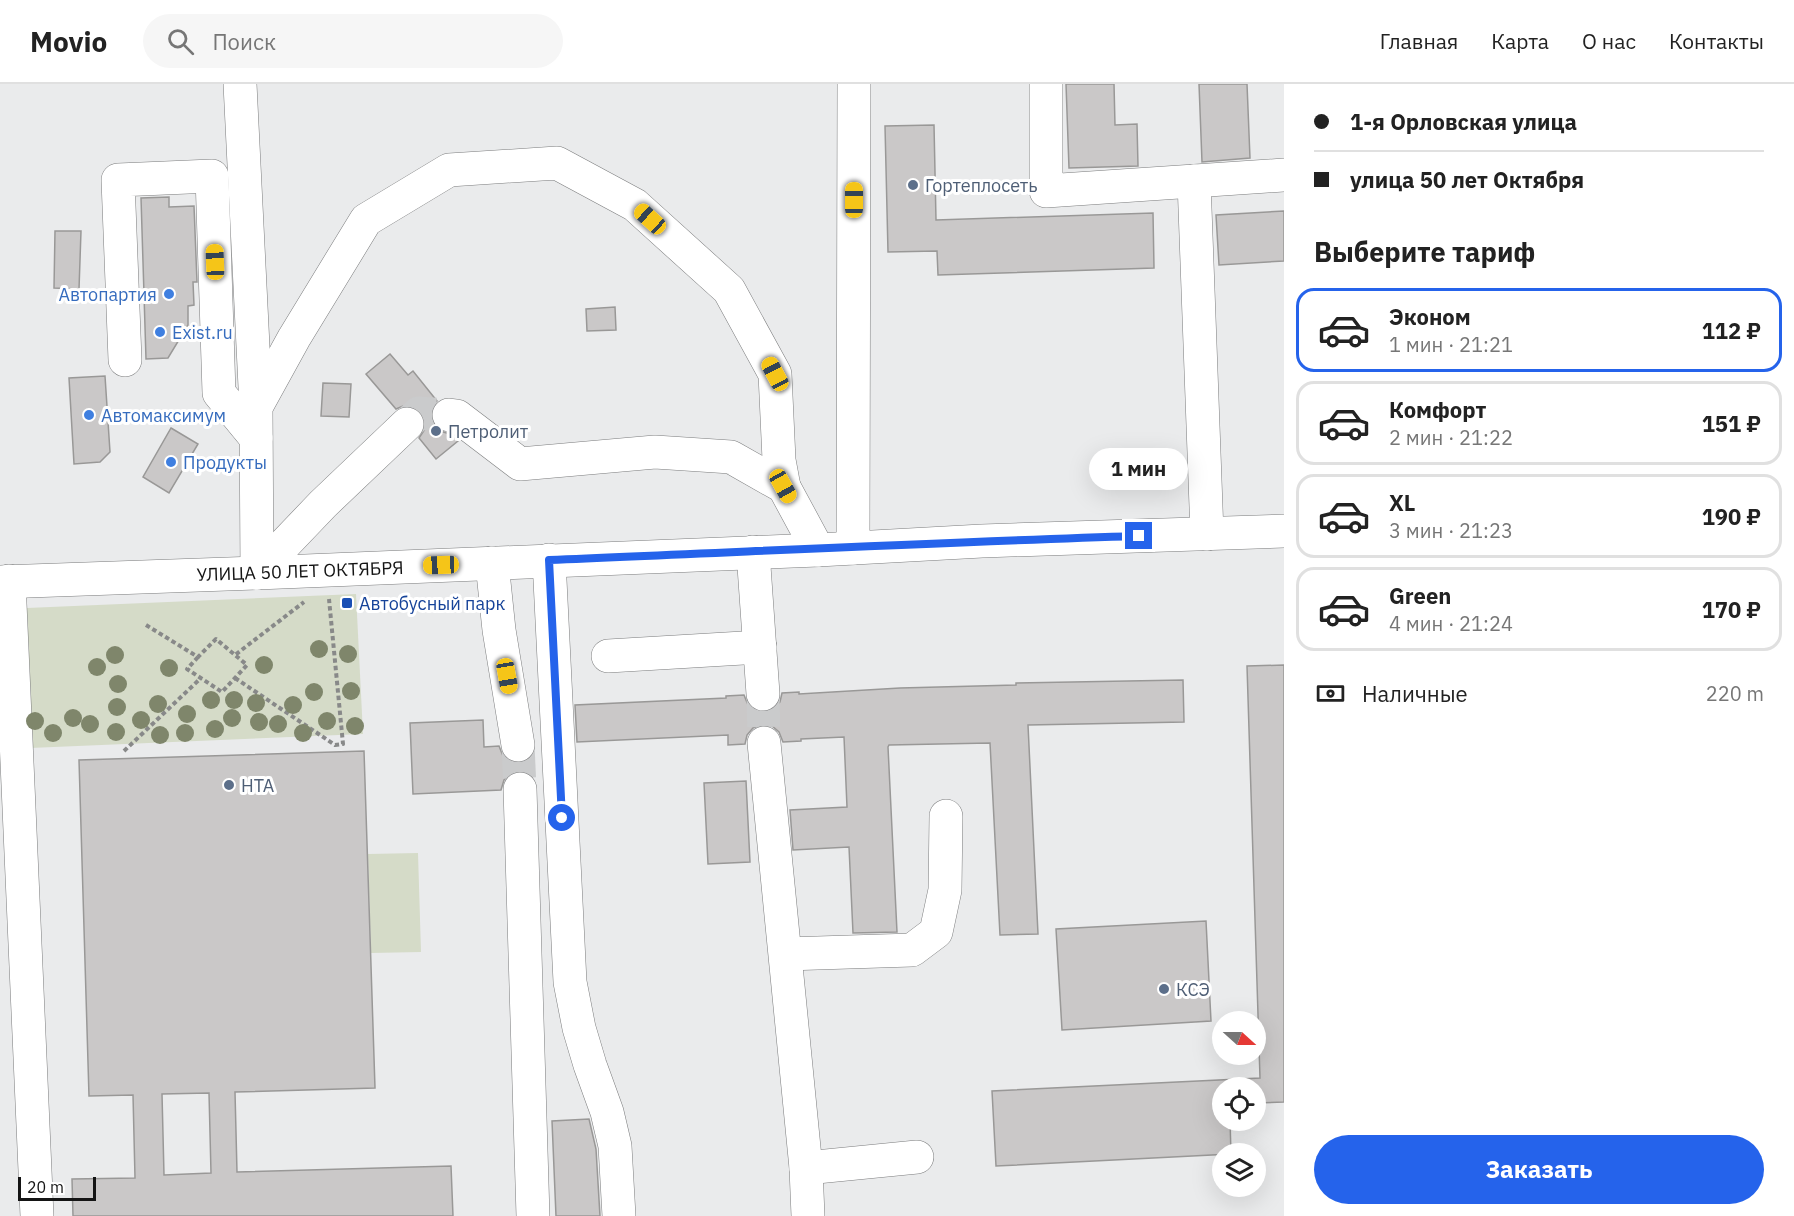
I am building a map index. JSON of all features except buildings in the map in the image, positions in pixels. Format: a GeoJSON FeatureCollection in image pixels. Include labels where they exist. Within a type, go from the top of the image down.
{"type":"FeatureCollection","features":[{"type":"Feature","properties":{"kind":"main road"},"geometry":{"type":"LineString","coordinates":[[240,84],[256,422],[257,573]]}},
{"type":"Feature","properties":{"kind":"main road"},"geometry":{"type":"LineString","coordinates":[[853,548],[854,84]]}},
{"type":"Feature","properties":{"kind":"main road"},"geometry":{"type":"LineString","coordinates":[[1046,84],[1046,191],[1284,175]]}},
{"type":"Feature","properties":{"kind":"main road"},"geometry":{"type":"LineString","coordinates":[[256,422],[294,338],[366,220],[449,170],[557,163],[635,205],[729,290],[775,374],[779,460],[783,486],[818,550]]}},
{"type":"Feature","properties":{"kind":"main road"},"geometry":{"type":"LineString","coordinates":[[124,360],[118,180],[212,176],[219,393],[256,422]]}},
{"type":"Feature","properties":{"kind":"main road"},"geometry":{"type":"LineString","coordinates":[[1194,181],[1207,534]]}},
{"type":"Feature","properties":{"kind":"main road"},"geometry":{"type":"LineString","coordinates":[[449,415],[457,416],[520,464],[655,452],[731,458],[783,486]]}},
{"type":"Feature","properties":{"kind":"main road"},"geometry":{"type":"LineString","coordinates":[[257,573],[323,504],[407,424]]}},
{"type":"Feature","properties":{"kind":"main road","name":"УЛИЦА 50 ЛЕТ ОКТЯБРЯ"},"geometry":{"type":"LineString","coordinates":[[4,582],[818,550],[982,541],[1284,531]]}},
{"type":"Feature","properties":{"kind":"main road"},"geometry":{"type":"LineString","coordinates":[[753,552],[763,694]]}},
{"type":"Feature","properties":{"kind":"main road"},"geometry":{"type":"LineString","coordinates":[[549,560],[570,982],[579,1028],[607,1112],[615,1146],[619,1216]]}},
{"type":"Feature","properties":{"kind":"main road"},"geometry":{"type":"LineString","coordinates":[[492,562],[509,746]]}},
{"type":"Feature","properties":{"kind":"main road"},"geometry":{"type":"LineString","coordinates":[[4,582],[37,1216]]}},
{"type":"Feature","properties":{"kind":"main road"},"geometry":{"type":"LineString","coordinates":[[608,656],[760,647]]}},
{"type":"Feature","properties":{"kind":"main road"},"geometry":{"type":"LineString","coordinates":[[765,743],[806,1168],[808,1216]]}},
{"type":"Feature","properties":{"kind":"main road"},"geometry":{"type":"LineString","coordinates":[[513,1216],[511,789],[533,1216]]}},
{"type":"Feature","properties":{"kind":"main road"},"geometry":{"type":"LineString","coordinates":[[786,954],[912,950],[936,932],[945,890],[946,816]]}},
{"type":"Feature","properties":{"kind":"main road"},"geometry":{"type":"LineString","coordinates":[[806,1168],[917,1157]]}},
{"type":"Feature","properties":{"kind":"path"},"geometry":{"type":"LineString","coordinates":[[235,678],[335,745],[343,744],[329,595]]}},
{"type":"Feature","properties":{"kind":"path"},"geometry":{"type":"LineString","coordinates":[[235,655],[312,596]]}},
{"type":"Feature","properties":{"kind":"path"},"geometry":{"type":"LineString","coordinates":[[146,625],[198,657]]}},
{"type":"Feature","properties":{"kind":"path"},"geometry":{"type":"LineString","coordinates":[[216,639],[247,665],[235,678],[222,692],[187,669],[216,639]]}},
{"type":"Feature","properties":{"kind":"path"},"geometry":{"type":"LineString","coordinates":[[124,751],[201,678]]}},
{"type":"Feature","properties":{"kind":"green space"},"geometry":{"type":"Polygon","coordinates":[[[356,594],[363,734],[30,748],[27,608],[356,594]]]}},
{"type":"Feature","properties":{"kind":"green space"},"geometry":{"type":"Polygon","coordinates":[[[418,853],[421,952],[371,953],[368,854],[418,853]]]}},
{"type":"Feature","properties":{"kind":"tunnel"},"geometry":{"type":"LineString","coordinates":[[407,424],[419,413],[449,415]]}},
{"type":"Feature","properties":{"kind":"tunnel"},"geometry":{"type":"LineString","coordinates":[[763,694],[764,743]]}},
{"type":"Feature","properties":{"kind":"tunnel"},"geometry":{"type":"LineString","coordinates":[[518,745],[520,789]]}},
{"type":"Feature","properties":{"kind":"place","name":"Гортеплосеть"},"geometry":{"type":"Point","coordinates":[913,185]}},
{"type":"Feature","properties":{"kind":"place","name":"Автопартия"},"geometry":{"type":"Point","coordinates":[169,294]}},
{"type":"Feature","properties":{"kind":"place","name":"Exist.ru"},"geometry":{"type":"Point","coordinates":[160,332]}},
{"type":"Feature","properties":{"kind":"place","name":"Автомаксимум"},"geometry":{"type":"Point","coordinates":[89,415]}},
{"type":"Feature","properties":{"kind":"place","name":"Петролит"},"geometry":{"type":"Point","coordinates":[436,431]}},
{"type":"Feature","properties":{"kind":"place","name":"Продукты"},"geometry":{"type":"Point","coordinates":[171,462]}},
{"type":"Feature","properties":{"kind":"place","name":"Автобусный парк"},"geometry":{"type":"Point","coordinates":[347,603]}},
{"type":"Feature","properties":{"kind":"place","name":"НТА"},"geometry":{"type":"Point","coordinates":[229,785]}},
{"type":"Feature","properties":{"kind":"place","name":"КСЭ"},"geometry":{"type":"Point","coordinates":[1164,989]}},
{"type":"Feature","properties":{"kind":"route"},"geometry":{"type":"LineString","coordinates":[[562,818],[549,560],[1139,536]]}}]}
